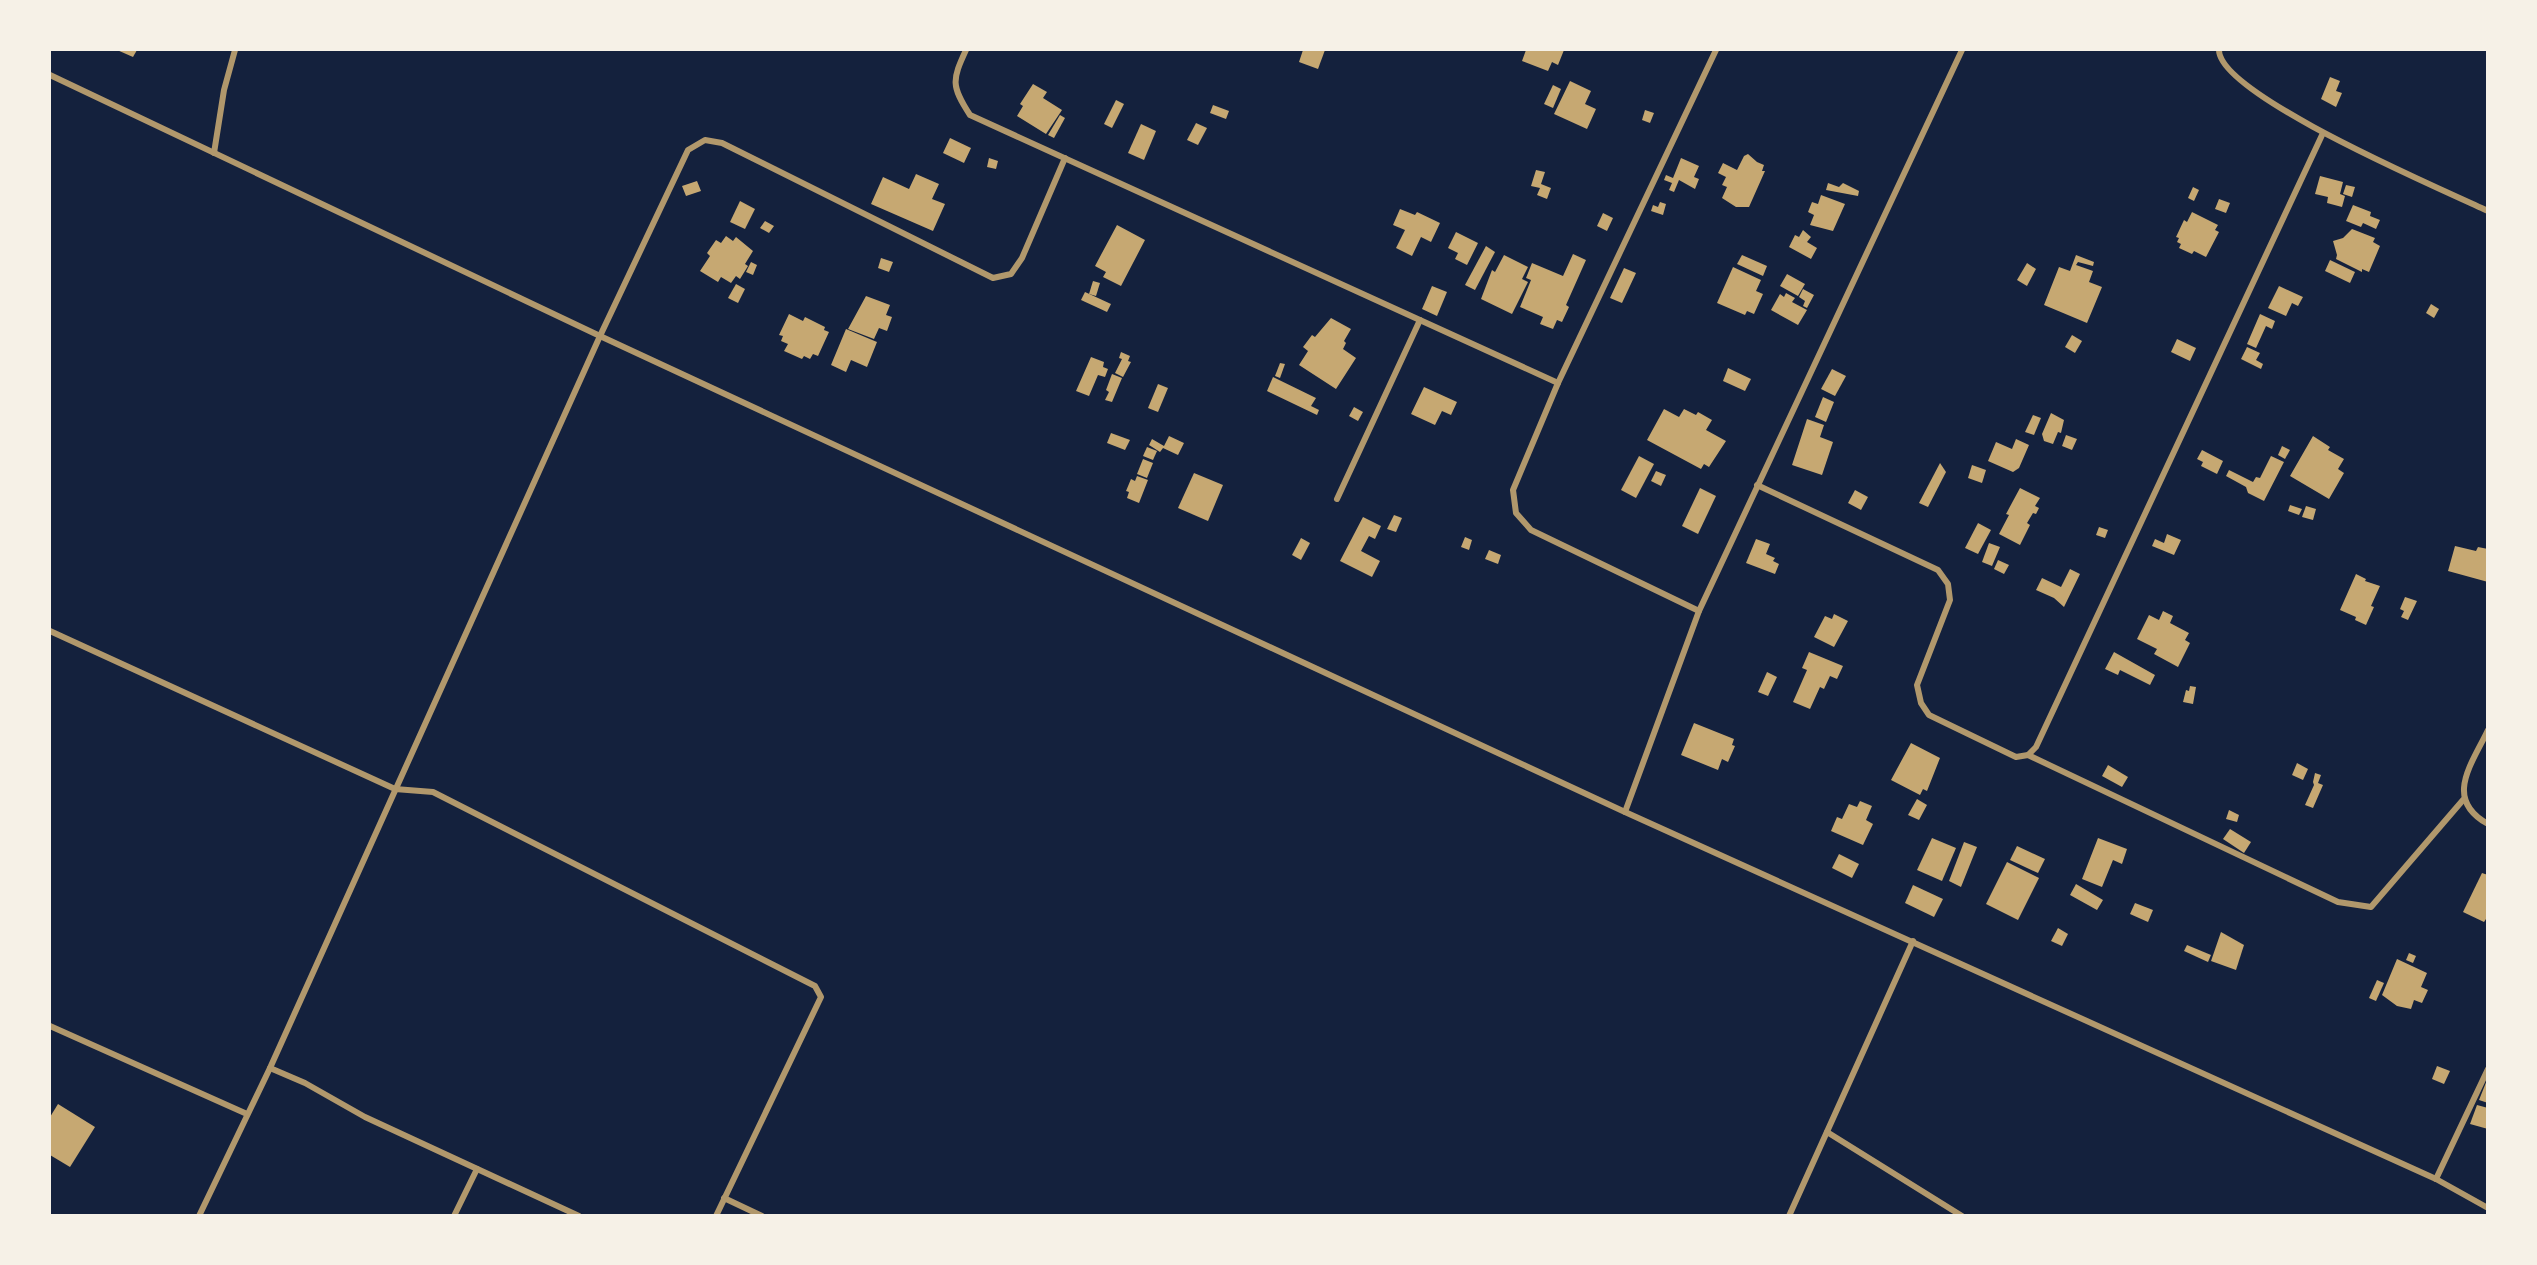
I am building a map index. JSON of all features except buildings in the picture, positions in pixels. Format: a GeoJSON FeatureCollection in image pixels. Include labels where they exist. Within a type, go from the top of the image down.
{"type":"FeatureCollection","features":[{"type":"Feature","properties":{"kind":"street"},"geometry":{"type":"LineString","coordinates":[[214,153],[224,90],[235,50]]}},
{"type":"Feature","properties":{"kind":"street"},"geometry":{"type":"LineString","coordinates":[[966,50],[955,74],[957,95],[970,115],[1558,383]]}},
{"type":"Feature","properties":{"kind":"street"},"geometry":{"type":"LineString","coordinates":[[1699,611],[1531,530],[1516,513],[1513,490],[1558,383],[1716,50]]}},
{"type":"Feature","properties":{"kind":"street"},"geometry":{"type":"LineString","coordinates":[[1625,812],[1699,611],[1962,50]]}},
{"type":"Feature","properties":{"kind":"street"},"geometry":{"type":"LineString","coordinates":[[2219,50],[2230,72],[2249,89],[2324,133],[2487,211]]}},
{"type":"Feature","properties":{"kind":"street"},"geometry":{"type":"LineString","coordinates":[[50,75],[600,336],[1625,812],[2436,1179],[2487,1208]]}},
{"type":"Feature","properties":{"kind":"street"},"geometry":{"type":"LineString","coordinates":[[2028,755],[2036,747],[2324,133]]}},
{"type":"Feature","properties":{"kind":"street"},"geometry":{"type":"LineString","coordinates":[[199,1215],[270,1068],[600,336],[688,150],[705,140],[722,143],[993,278],[1011,274],[1022,258],[1065,158]]}},
{"type":"Feature","properties":{"kind":"street"},"geometry":{"type":"LineString","coordinates":[[1337,499],[1420,320]]}},
{"type":"Feature","properties":{"kind":"street"},"geometry":{"type":"LineString","coordinates":[[1757,485],[1938,570],[1948,585],[1950,600],[1917,685],[1921,703],[1929,715],[2016,757],[2028,755],[2338,902],[2371,907],[2463,801]]}},
{"type":"Feature","properties":{"kind":"street"},"geometry":{"type":"LineString","coordinates":[[50,631],[395,789],[433,792],[815,986],[821,997],[716,1215]]}},
{"type":"Feature","properties":{"kind":"street"},"geometry":{"type":"LineString","coordinates":[[2487,730],[2463,783],[2463,801],[2473,816],[2487,824]]}},
{"type":"Feature","properties":{"kind":"street"},"geometry":{"type":"LineString","coordinates":[[1789,1215],[1913,941]]}},
{"type":"Feature","properties":{"kind":"street"},"geometry":{"type":"LineString","coordinates":[[50,1026],[247,1114]]}},
{"type":"Feature","properties":{"kind":"street"},"geometry":{"type":"LineString","coordinates":[[270,1068],[305,1083],[365,1117],[579,1215]]}},
{"type":"Feature","properties":{"kind":"street"},"geometry":{"type":"LineString","coordinates":[[2436,1179],[2487,1069]]}},
{"type":"Feature","properties":{"kind":"street"},"geometry":{"type":"LineString","coordinates":[[1827,1132],[1962,1215]]}},
{"type":"Feature","properties":{"kind":"street"},"geometry":{"type":"LineString","coordinates":[[454,1215],[477,1169]]}},
{"type":"Feature","properties":{"kind":"street"},"geometry":{"type":"LineString","coordinates":[[724,1198],[762,1215]]}}]}
